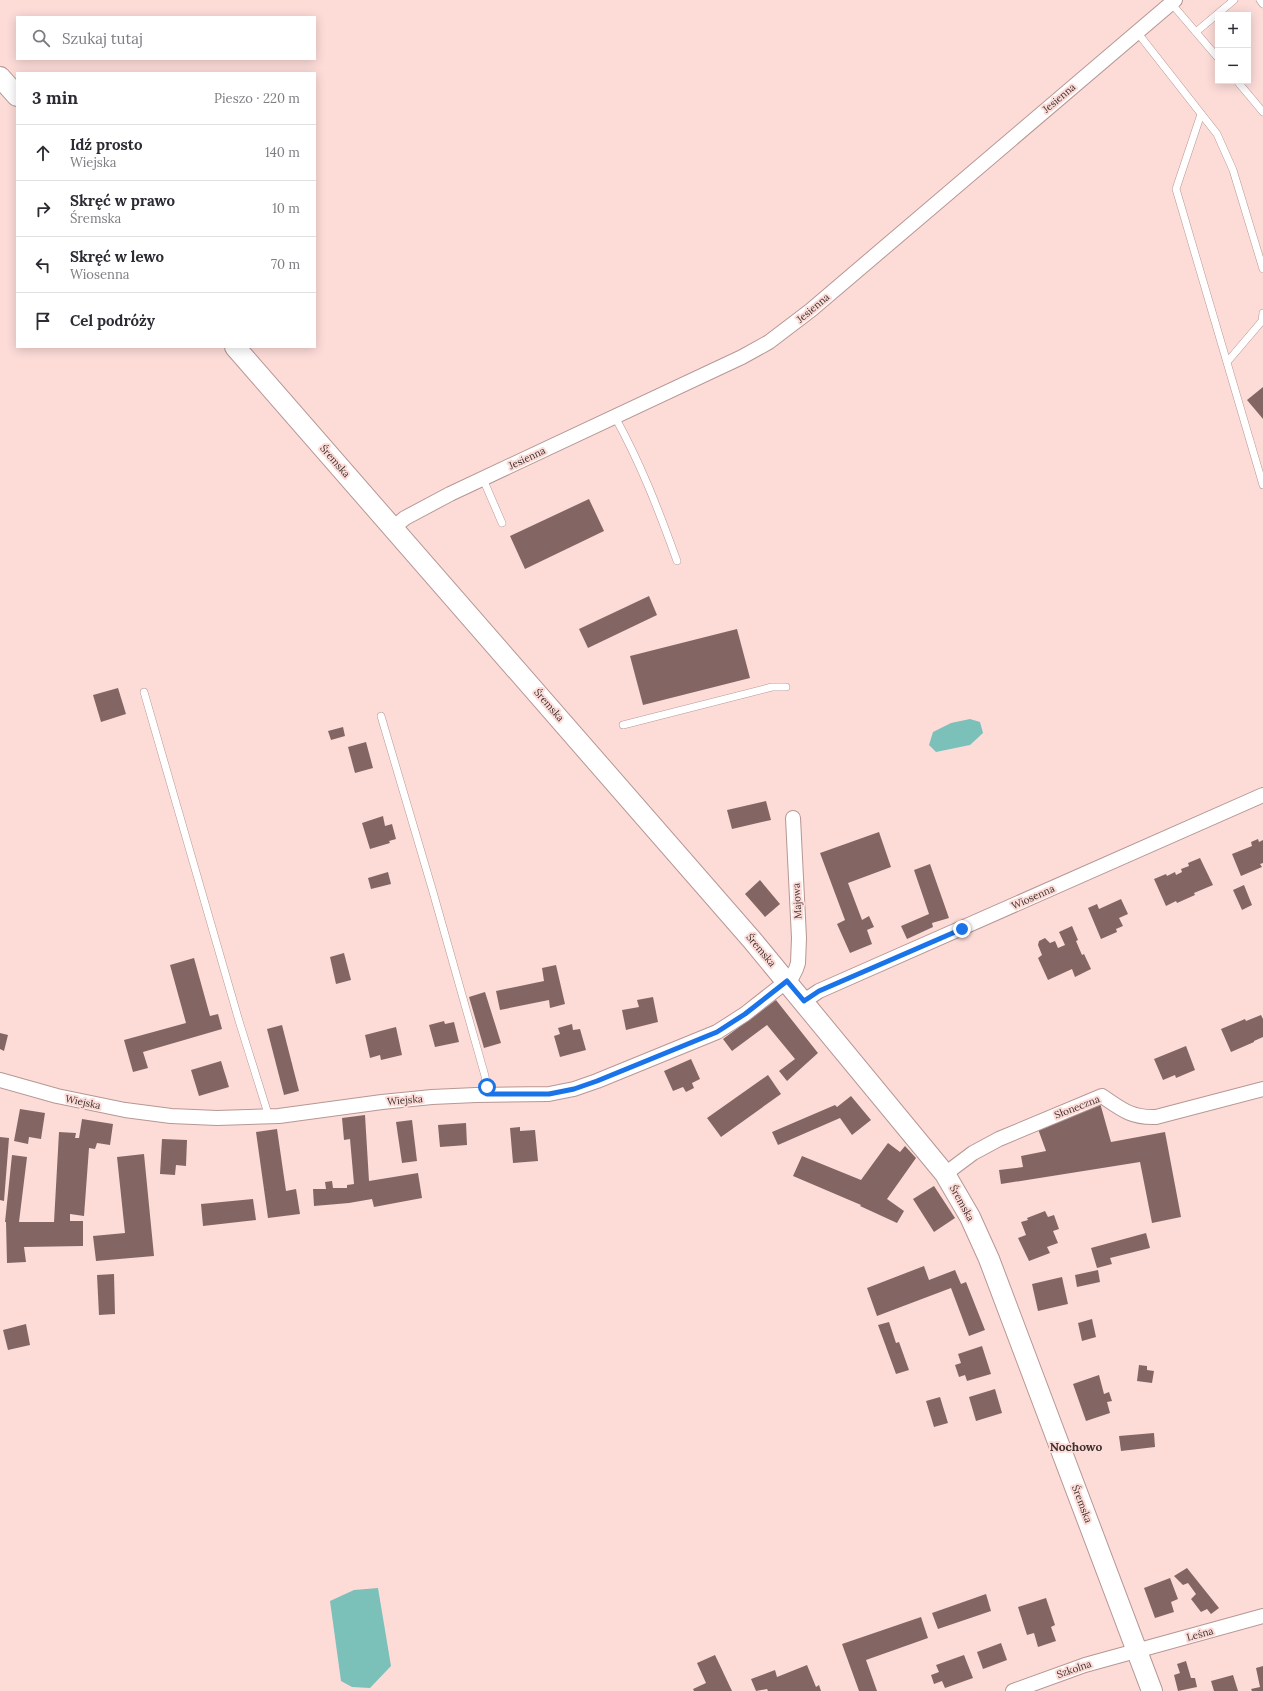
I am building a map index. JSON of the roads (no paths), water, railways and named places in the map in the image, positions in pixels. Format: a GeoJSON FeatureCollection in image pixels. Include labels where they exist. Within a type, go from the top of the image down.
{"type":"FeatureCollection","features":[{"type":"Feature","properties":{"kind":"main road"},"geometry":{"type":"LineString","coordinates":[[0,77],[16,95]]}},
{"type":"Feature","properties":{"kind":"main road","name":"Śremska"},"geometry":{"type":"LineString","coordinates":[[236,348],[661,834],[804,1001],[946,1174],[970,1217],[989,1259],[1152,1691]]}},
{"type":"Feature","properties":{"kind":"street","name":"Jesienna"},"geometry":{"type":"LineString","coordinates":[[392,528],[411,515],[483,478],[742,357],[782,333],[811,310],[1173,1]]}},
{"type":"Feature","properties":{"kind":"street","name":"Wiosenna"},"geometry":{"type":"LineString","coordinates":[[804,1001],[819,991],[840,981],[1263,795]]}},
{"type":"Feature","properties":{"kind":"street","name":"Majowa"},"geometry":{"type":"LineString","coordinates":[[787,981],[796,969],[799,938],[793,818]]}},
{"type":"Feature","properties":{"kind":"street","name":"Wiejska"},"geometry":{"type":"LineString","coordinates":[[0,1080],[57,1096],[125,1110],[194,1117],[269,1117],[401,1100],[487,1094],[549,1094],[574,1089],[597,1081],[717,1032],[745,1014],[787,981]]}},
{"type":"Feature","properties":{"kind":"street","name":"Słoneczna"},"geometry":{"type":"LineString","coordinates":[[946,1174],[968,1156],[999,1139],[1102,1096],[1128,1113],[1142,1118],[1156,1117],[1263,1089]]}},
{"type":"Feature","properties":{"kind":"street","name":"Leśna"},"geometry":{"type":"LineString","coordinates":[[1137,1650],[1263,1616]]}},
{"type":"Feature","properties":{"kind":"street","name":"Szkolna"},"geometry":{"type":"LineString","coordinates":[[1013,1691],[1085,1665],[1137,1650]]}},
{"type":"Feature","properties":{"kind":"lane"},"geometry":{"type":"LineString","coordinates":[[1196,32],[1234,0]]}},
{"type":"Feature","properties":{"kind":"lane"},"geometry":{"type":"LineString","coordinates":[[1260,0],[1263,4]]}},
{"type":"Feature","properties":{"kind":"lane"},"geometry":{"type":"LineString","coordinates":[[1173,1],[1215,54]]}},
{"type":"Feature","properties":{"kind":"lane"},"geometry":{"type":"LineString","coordinates":[[1137,32],[1217,134],[1233,170],[1263,269]]}},
{"type":"Feature","properties":{"kind":"lane"},"geometry":{"type":"LineString","coordinates":[[1240,84],[1262,108]]}},
{"type":"Feature","properties":{"kind":"lane"},"geometry":{"type":"LineString","coordinates":[[1201,114],[1176,189],[1228,361],[1239,406],[1263,485]]}},
{"type":"Feature","properties":{"kind":"lane"},"geometry":{"type":"LineString","coordinates":[[1228,361],[1262,321],[1263,314]]}},
{"type":"Feature","properties":{"kind":"lane"},"geometry":{"type":"LineString","coordinates":[[615,417],[653,493],[677,561]]}},
{"type":"Feature","properties":{"kind":"lane"},"geometry":{"type":"LineString","coordinates":[[483,478],[502,523]]}},
{"type":"Feature","properties":{"kind":"lane"},"geometry":{"type":"LineString","coordinates":[[623,725],[772,687],[786,687]]}},
{"type":"Feature","properties":{"kind":"lane"},"geometry":{"type":"LineString","coordinates":[[144,692],[239,1021],[269,1117]]}},
{"type":"Feature","properties":{"kind":"lane"},"geometry":{"type":"LineString","coordinates":[[381,716],[485,1076],[487,1094]]}},
{"type":"Feature","properties":{"kind":"water"},"geometry":{"type":"Polygon","coordinates":[[[970,719],[980,722],[983,733],[970,745],[936,752],[929,745],[933,732],[951,723],[970,719]]]}},
{"type":"Feature","properties":{"kind":"water"},"geometry":{"type":"Polygon","coordinates":[[[378,1588],[391,1666],[370,1688],[352,1687],[341,1681],[330,1601],[354,1590],[378,1588]]]}},
{"type":"Feature","properties":{"kind":"district","name":"Nochowo"},"geometry":{"type":"Point","coordinates":[1076,1446]}}]}
